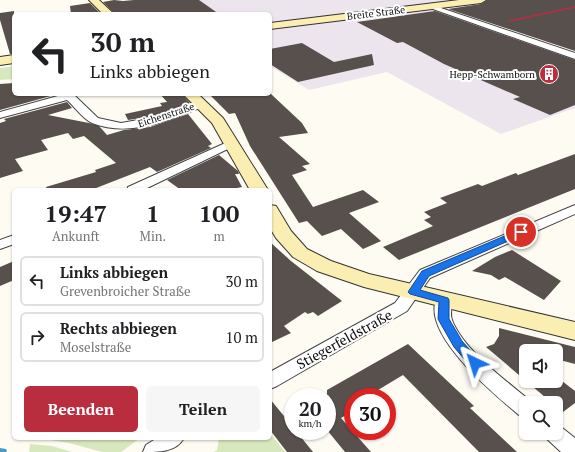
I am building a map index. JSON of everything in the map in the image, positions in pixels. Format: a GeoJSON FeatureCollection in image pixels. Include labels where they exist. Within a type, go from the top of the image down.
{"type":"FeatureCollection","features":[{"type":"Feature","properties":{"kind":"main road"},"geometry":{"type":"LineString","coordinates":[[94,0],[107,12]]}},
{"type":"Feature","properties":{"kind":"main road","name":"Breite Straße"},"geometry":{"type":"LineString","coordinates":[[272,26],[481,0]]}},
{"type":"Feature","properties":{"kind":"main road"},"geometry":{"type":"LineString","coordinates":[[0,61],[12,59]]}},
{"type":"Feature","properties":{"kind":"main road"},"geometry":{"type":"LineString","coordinates":[[195,99],[218,121],[258,188]]}},
{"type":"Feature","properties":{"kind":"main road"},"geometry":{"type":"LineString","coordinates":[[272,214],[283,234],[300,253],[324,266],[364,280],[575,331]]}},
{"type":"Feature","properties":{"kind":"street"},"geometry":{"type":"LineString","coordinates":[[432,7],[575,56]]}},
{"type":"Feature","properties":{"kind":"street","name":"Eichenstraße"},"geometry":{"type":"LineString","coordinates":[[0,115],[69,96],[94,120],[121,126],[133,125],[164,118],[195,99]]}},
{"type":"Feature","properties":{"kind":"street"},"geometry":{"type":"LineString","coordinates":[[137,188],[232,143]]}},
{"type":"Feature","properties":{"kind":"street","name":"Stiegerfeldstraße"},"geometry":{"type":"LineString","coordinates":[[272,380],[401,307],[425,274],[575,208]]}},
{"type":"Feature","properties":{"kind":"street"},"geometry":{"type":"LineString","coordinates":[[0,245],[12,240]]}},
{"type":"Feature","properties":{"kind":"street"},"geometry":{"type":"LineString","coordinates":[[444,300],[443,319],[458,344],[483,373],[519,403]]}},
{"type":"Feature","properties":{"kind":"street"},"geometry":{"type":"LineString","coordinates":[[154,452],[171,440]]}},
{"type":"Feature","properties":{"kind":"street"},"geometry":{"type":"LineString","coordinates":[[562,440],[575,451]]}},
{"type":"Feature","properties":{"kind":"shaded area"},"geometry":{"type":"Polygon","coordinates":[[[167,0],[458,0],[421,6],[575,59],[575,108],[501,134],[387,72],[309,90],[272,67],[272,12],[184,12],[167,0]]]}},
{"type":"Feature","properties":{"kind":"green space"},"geometry":{"type":"Polygon","coordinates":[[[12,66],[12,79],[0,80],[0,68],[12,66]]]}},
{"type":"Feature","properties":{"kind":"green space"},"geometry":{"type":"Polygon","coordinates":[[[272,436],[285,452],[214,452],[217,450],[219,440],[272,440],[272,436]]]}},
{"type":"Feature","properties":{"kind":"green space"},"geometry":{"type":"Polygon","coordinates":[[[50,440],[137,440],[121,452],[102,452],[69,443],[50,440]]]}},
{"type":"Feature","properties":{"kind":"green space"},"geometry":{"type":"Polygon","coordinates":[[[30,444],[52,446],[72,452],[29,452],[30,444]]]}},
{"type":"Feature","properties":{"kind":"building"},"geometry":{"type":"Polygon","coordinates":[[[114,0],[199,0],[216,12],[113,12],[103,2],[114,0]]]}},
{"type":"Feature","properties":{"kind":"building"},"geometry":{"type":"Polygon","coordinates":[[[487,0],[575,0],[575,51],[448,9],[481,4],[487,0]]]}},
{"type":"Feature","properties":{"kind":"building"},"geometry":{"type":"Polygon","coordinates":[[[90,3],[99,12],[71,12],[70,6],[90,3]]]}},
{"type":"Feature","properties":{"kind":"building"},"geometry":{"type":"Polygon","coordinates":[[[14,11],[12,12],[12,54],[10,54],[0,20],[0,13],[14,11]]]}},
{"type":"Feature","properties":{"kind":"building"},"geometry":{"type":"Polygon","coordinates":[[[435,11],[575,60],[575,105],[550,115],[513,99],[520,97],[444,64],[403,42],[397,43],[357,22],[435,11]]]}},
{"type":"Feature","properties":{"kind":"building"},"geometry":{"type":"Polygon","coordinates":[[[302,43],[334,62],[372,54],[374,65],[298,82],[272,65],[272,49],[302,43]]]}},
{"type":"Feature","properties":{"kind":"building"},"geometry":{"type":"Polygon","coordinates":[[[12,83],[12,96],[51,96],[0,110],[0,84],[12,83]]]}},
{"type":"Feature","properties":{"kind":"building"},"geometry":{"type":"Polygon","coordinates":[[[272,95],[302,123],[308,133],[279,137],[310,164],[302,166],[307,170],[292,175],[313,207],[363,190],[379,202],[349,213],[381,241],[363,249],[341,229],[322,236],[307,221],[299,223],[250,146],[235,113],[229,114],[211,96],[272,95]]]}},
{"type":"Feature","properties":{"kind":"building"},"geometry":{"type":"Polygon","coordinates":[[[162,96],[184,96],[190,103],[161,115],[128,120],[125,114],[162,106],[160,103],[167,102],[162,96]]]}},
{"type":"Feature","properties":{"kind":"building"},"geometry":{"type":"Polygon","coordinates":[[[67,102],[72,108],[48,115],[99,126],[107,135],[124,130],[150,127],[188,114],[212,144],[208,146],[211,148],[157,172],[150,167],[96,188],[46,188],[96,172],[95,170],[116,163],[84,136],[73,139],[68,133],[41,140],[48,150],[15,159],[23,171],[0,178],[0,123],[6,121],[4,119],[67,102]]]}},
{"type":"Feature","properties":{"kind":"building"},"geometry":{"type":"Polygon","coordinates":[[[575,154],[575,189],[399,260],[383,247],[433,226],[424,220],[431,217],[424,212],[447,203],[440,198],[478,184],[482,186],[516,173],[518,175],[575,154]]]}},
{"type":"Feature","properties":{"kind":"building"},"geometry":{"type":"Polygon","coordinates":[[[219,155],[238,171],[239,174],[235,174],[242,187],[178,188],[167,180],[219,155]]]}},
{"type":"Feature","properties":{"kind":"building"},"geometry":{"type":"Polygon","coordinates":[[[272,244],[291,261],[342,301],[318,316],[313,312],[308,314],[305,312],[284,326],[291,333],[272,342],[272,244]]]}},
{"type":"Feature","properties":{"kind":"building"},"geometry":{"type":"Polygon","coordinates":[[[512,250],[561,281],[544,300],[505,277],[499,280],[491,275],[472,271],[495,257],[512,250]]]}},
{"type":"Feature","properties":{"kind":"building"},"geometry":{"type":"Polygon","coordinates":[[[12,262],[12,281],[0,286],[0,267],[12,262]]]}},
{"type":"Feature","properties":{"kind":"building"},"geometry":{"type":"Polygon","coordinates":[[[499,328],[563,344],[519,344],[519,375],[486,347],[494,344],[499,336],[499,328]]]}},
{"type":"Feature","properties":{"kind":"building"},"geometry":{"type":"Polygon","coordinates":[[[408,344],[474,406],[470,408],[517,452],[479,452],[403,375],[381,388],[344,388],[344,416],[341,418],[344,421],[344,440],[360,440],[371,452],[345,452],[335,440],[336,388],[331,388],[408,344]]]}},
{"type":"Feature","properties":{"kind":"building"},"geometry":{"type":"Polygon","coordinates":[[[563,344],[575,347],[575,364],[563,361],[563,344]]]}},
{"type":"Feature","properties":{"kind":"building"},"geometry":{"type":"Polygon","coordinates":[[[563,382],[575,391],[575,403],[563,412],[563,396],[544,396],[534,388],[563,388],[563,382]]]}},
{"type":"Feature","properties":{"kind":"building"},"geometry":{"type":"Polygon","coordinates":[[[272,401],[284,416],[284,440],[303,440],[313,452],[287,452],[272,433],[272,401]]]}},
{"type":"Feature","properties":{"kind":"railway"},"geometry":{"type":"LineString","coordinates":[[510,21],[575,7]]}},
{"type":"Feature","properties":{"kind":"place","name":"Hepp-Schwamborn"},"geometry":{"type":"Point","coordinates":[549,74]}},
{"type":"Feature","properties":{"kind":"route"},"geometry":{"type":"LineString","coordinates":[[475,363],[458,344],[443,319],[444,300],[413,292],[425,274],[521,232]]}}]}
